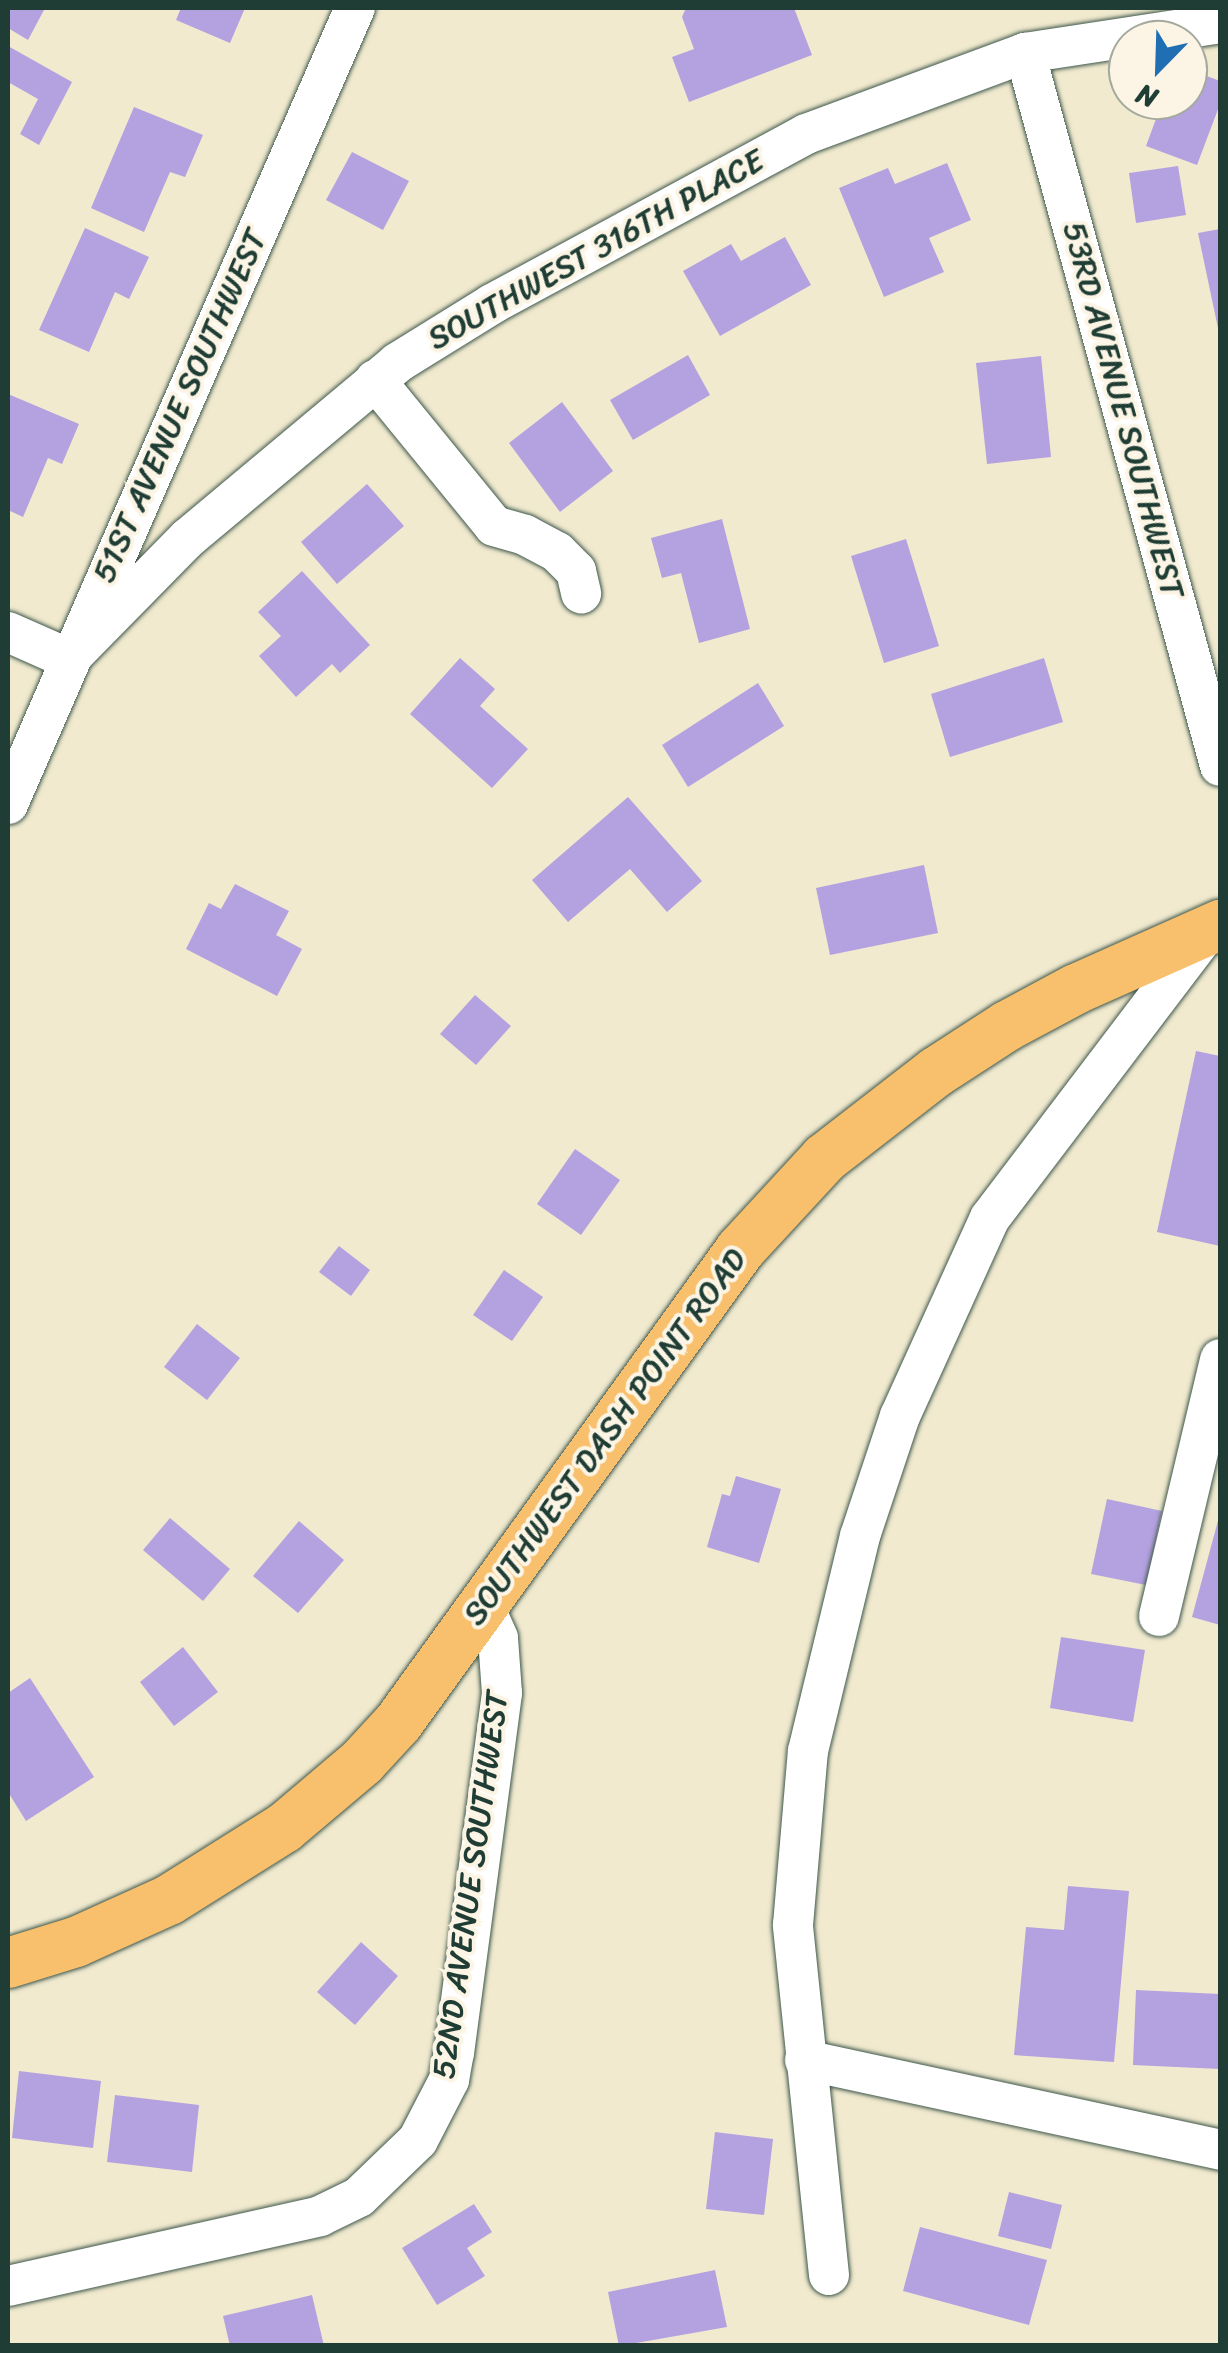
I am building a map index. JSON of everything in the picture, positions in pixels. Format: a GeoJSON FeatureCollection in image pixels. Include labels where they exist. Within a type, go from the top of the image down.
{"type":"FeatureCollection","features":[{"type":"Feature","properties":{"kind":"main road","name":"SOUTHWEST DASH POINT ROAD"},"geometry":{"type":"LineString","coordinates":[[8,1963],[76,1942],[169,1900],[284,1828],[362,1762],[398,1723],[741,1250],[825,1158],[936,1072],[1006,1026],[1215,926]]}},
{"type":"Feature","properties":{"kind":"street","name":"51ST AVENUE SOUTHWEST"},"geometry":{"type":"LineString","coordinates":[[8,804],[355,8]]}},
{"type":"Feature","properties":{"kind":"street","name":"SOUTHWEST 316TH PLACE"},"geometry":{"type":"LineString","coordinates":[[69,659],[188,538],[375,380],[492,304],[806,134],[1024,53],[1220,23]]}},
{"type":"Feature","properties":{"kind":"street","name":"53RD AVENUE SOUTHWEST"},"geometry":{"type":"LineString","coordinates":[[1024,53],[1220,766]]}},
{"type":"Feature","properties":{"kind":"street"},"geometry":{"type":"LineString","coordinates":[[375,380],[494,526],[525,535],[557,552],[576,571],[581,593]]}},
{"type":"Feature","properties":{"kind":"street"},"geometry":{"type":"LineString","coordinates":[[8,632],[69,659]]}},
{"type":"Feature","properties":{"kind":"street"},"geometry":{"type":"LineString","coordinates":[[829,2275],[792,1925],[808,1751],[860,1536],[900,1416],[990,1218],[1215,926]]}},
{"type":"Feature","properties":{"kind":"street"},"geometry":{"type":"LineString","coordinates":[[1160,1616],[1220,1358]]}},
{"type":"Feature","properties":{"kind":"street","name":"52ND AVENUE SOUTHWEST"},"geometry":{"type":"LineString","coordinates":[[8,2286],[320,2216],[359,2196],[418,2140],[449,2080],[502,1693],[498,1638],[484,1605]]}},
{"type":"Feature","properties":{"kind":"street"},"geometry":{"type":"LineString","coordinates":[[805,2060],[1220,2150]]}},
{"type":"Feature","properties":{"kind":"building"},"geometry":{"type":"Polygon","coordinates":[[[8,8],[45,8],[28,40],[8,28],[8,8]]]}},
{"type":"Feature","properties":{"kind":"building"},"geometry":{"type":"Polygon","coordinates":[[[181,8],[245,8],[230,43],[176,20],[181,8]]]}},
{"type":"Feature","properties":{"kind":"building"},"geometry":{"type":"Polygon","coordinates":[[[686,8],[794,8],[812,55],[689,102],[672,57],[694,49],[682,17],[686,8]]]}},
{"type":"Feature","properties":{"kind":"building"},"geometry":{"type":"Polygon","coordinates":[[[8,46],[72,82],[39,145],[20,134],[38,99],[8,82],[8,46]]]}},
{"type":"Feature","properties":{"kind":"building"},"geometry":{"type":"Polygon","coordinates":[[[1208,76],[1220,81],[1220,104],[1197,165],[1146,146],[1156,120],[1208,120],[1208,76]]]}},
{"type":"Feature","properties":{"kind":"building"},"geometry":{"type":"Polygon","coordinates":[[[134,107],[203,135],[185,177],[170,172],[144,232],[91,208],[134,107]]]}},
{"type":"Feature","properties":{"kind":"building"},"geometry":{"type":"Polygon","coordinates":[[[352,152],[409,181],[383,230],[326,200],[352,152]]]}},
{"type":"Feature","properties":{"kind":"building"},"geometry":{"type":"Polygon","coordinates":[[[947,163],[971,220],[929,238],[944,272],[884,297],[839,188],[888,168],[895,184],[947,163]]]}},
{"type":"Feature","properties":{"kind":"building"},"geometry":{"type":"Polygon","coordinates":[[[1178,166],[1186,215],[1136,223],[1129,173],[1178,166]]]}},
{"type":"Feature","properties":{"kind":"building"},"geometry":{"type":"Polygon","coordinates":[[[85,228],[149,257],[129,299],[115,292],[89,352],[39,330],[85,228]]]}},
{"type":"Feature","properties":{"kind":"building"},"geometry":{"type":"Polygon","coordinates":[[[1220,229],[1220,333],[1219,333],[1198,233],[1220,229]]]}},
{"type":"Feature","properties":{"kind":"building"},"geometry":{"type":"Polygon","coordinates":[[[785,237],[811,285],[720,336],[683,271],[731,244],[741,261],[785,237]]]}},
{"type":"Feature","properties":{"kind":"building"},"geometry":{"type":"Polygon","coordinates":[[[688,355],[710,395],[633,440],[610,400],[688,355]]]}},
{"type":"Feature","properties":{"kind":"building"},"geometry":{"type":"Polygon","coordinates":[[[1041,356],[1051,457],[987,464],[976,363],[1041,356]]]}},
{"type":"Feature","properties":{"kind":"building"},"geometry":{"type":"Polygon","coordinates":[[[8,394],[79,424],[62,464],[48,458],[23,517],[8,510],[8,394]]]}},
{"type":"Feature","properties":{"kind":"building"},"geometry":{"type":"Polygon","coordinates":[[[562,402],[613,471],[560,512],[509,443],[562,402]]]}},
{"type":"Feature","properties":{"kind":"building"},"geometry":{"type":"Polygon","coordinates":[[[367,484],[404,526],[337,584],[301,542],[367,484]]]}},
{"type":"Feature","properties":{"kind":"building"},"geometry":{"type":"Polygon","coordinates":[[[722,519],[750,629],[699,643],[681,573],[662,578],[651,538],[722,519]]]}},
{"type":"Feature","properties":{"kind":"building"},"geometry":{"type":"Polygon","coordinates":[[[906,539],[939,646],[884,663],[851,556],[906,539]]]}},
{"type":"Feature","properties":{"kind":"building"},"geometry":{"type":"Polygon","coordinates":[[[302,571],[370,645],[340,673],[332,664],[296,697],[259,656],[281,636],[258,612],[302,571]]]}},
{"type":"Feature","properties":{"kind":"building"},"geometry":{"type":"Polygon","coordinates":[[[460,658],[495,689],[480,706],[528,749],[492,788],[410,714],[460,658]]]}},
{"type":"Feature","properties":{"kind":"building"},"geometry":{"type":"Polygon","coordinates":[[[1044,658],[1063,722],[950,757],[931,694],[1044,658]]]}},
{"type":"Feature","properties":{"kind":"building"},"geometry":{"type":"Polygon","coordinates":[[[758,683],[784,726],[688,787],[662,745],[758,683]]]}},
{"type":"Feature","properties":{"kind":"building"},"geometry":{"type":"Polygon","coordinates":[[[628,797],[702,881],[667,912],[630,869],[568,922],[532,880],[628,797]]]}},
{"type":"Feature","properties":{"kind":"building"},"geometry":{"type":"Polygon","coordinates":[[[924,865],[938,933],[830,955],[816,888],[924,865]]]}},
{"type":"Feature","properties":{"kind":"building"},"geometry":{"type":"Polygon","coordinates":[[[235,884],[289,911],[276,935],[302,949],[277,996],[186,949],[209,903],[221,909],[235,884]]]}},
{"type":"Feature","properties":{"kind":"building"},"geometry":{"type":"Polygon","coordinates":[[[475,995],[511,1026],[476,1065],[440,1034],[475,995]]]}},
{"type":"Feature","properties":{"kind":"building"},"geometry":{"type":"Polygon","coordinates":[[[1196,1051],[1220,1056],[1220,1246],[1157,1232],[1196,1051]]]}},
{"type":"Feature","properties":{"kind":"building"},"geometry":{"type":"Polygon","coordinates":[[[575,1149],[620,1180],[581,1235],[537,1204],[575,1149]]]}},
{"type":"Feature","properties":{"kind":"building"},"geometry":{"type":"Polygon","coordinates":[[[339,1246],[370,1270],[351,1296],[319,1272],[339,1246]]]}},
{"type":"Feature","properties":{"kind":"building"},"geometry":{"type":"Polygon","coordinates":[[[504,1270],[543,1297],[512,1341],[473,1315],[504,1270]]]}},
{"type":"Feature","properties":{"kind":"building"},"geometry":{"type":"Polygon","coordinates":[[[197,1324],[240,1358],[207,1400],[164,1367],[197,1324]]]}},
{"type":"Feature","properties":{"kind":"building"},"geometry":{"type":"Polygon","coordinates":[[[736,1476],[781,1489],[759,1563],[707,1547],[722,1494],[730,1496],[736,1476]]]}},
{"type":"Feature","properties":{"kind":"building"},"geometry":{"type":"Polygon","coordinates":[[[1107,1499],[1162,1511],[1146,1585],[1091,1574],[1107,1499]]]}},
{"type":"Feature","properties":{"kind":"building"},"geometry":{"type":"Polygon","coordinates":[[[1220,1517],[1220,1625],[1192,1617],[1220,1517]]]}},
{"type":"Feature","properties":{"kind":"building"},"geometry":{"type":"Polygon","coordinates":[[[170,1518],[230,1569],[203,1601],[143,1550],[170,1518]]]}},
{"type":"Feature","properties":{"kind":"building"},"geometry":{"type":"Polygon","coordinates":[[[299,1521],[344,1560],[298,1613],[253,1576],[299,1521]]]}},
{"type":"Feature","properties":{"kind":"building"},"geometry":{"type":"Polygon","coordinates":[[[1061,1637],[1145,1650],[1133,1722],[1050,1708],[1061,1637]]]}},
{"type":"Feature","properties":{"kind":"building"},"geometry":{"type":"Polygon","coordinates":[[[183,1647],[218,1692],[174,1726],[140,1682],[183,1647]]]}},
{"type":"Feature","properties":{"kind":"building"},"geometry":{"type":"Polygon","coordinates":[[[30,1678],[94,1777],[26,1821],[8,1792],[8,1693],[30,1678]]]}},
{"type":"Feature","properties":{"kind":"building"},"geometry":{"type":"Polygon","coordinates":[[[1068,1886],[1129,1891],[1114,2062],[1014,2055],[1026,1927],[1064,1930],[1068,1886]]]}},
{"type":"Feature","properties":{"kind":"building"},"geometry":{"type":"Polygon","coordinates":[[[361,1942],[398,1976],[355,2025],[317,1992],[361,1942]]]}},
{"type":"Feature","properties":{"kind":"building"},"geometry":{"type":"Polygon","coordinates":[[[1136,1990],[1220,1994],[1220,2069],[1133,2065],[1136,1990]]]}},
{"type":"Feature","properties":{"kind":"building"},"geometry":{"type":"Polygon","coordinates":[[[19,2071],[101,2081],[93,2148],[12,2138],[19,2071]]]}},
{"type":"Feature","properties":{"kind":"building"},"geometry":{"type":"Polygon","coordinates":[[[115,2095],[199,2105],[192,2172],[107,2162],[115,2095]]]}},
{"type":"Feature","properties":{"kind":"building"},"geometry":{"type":"Polygon","coordinates":[[[715,2132],[773,2139],[764,2215],[706,2209],[715,2132]]]}},
{"type":"Feature","properties":{"kind":"building"},"geometry":{"type":"Polygon","coordinates":[[[1009,2192],[1062,2205],[1051,2249],[998,2236],[1009,2192]]]}},
{"type":"Feature","properties":{"kind":"building"},"geometry":{"type":"Polygon","coordinates":[[[474,2204],[492,2232],[467,2248],[485,2276],[437,2305],[402,2248],[474,2204]]]}},
{"type":"Feature","properties":{"kind":"building"},"geometry":{"type":"Polygon","coordinates":[[[920,2227],[1047,2260],[1029,2325],[903,2291],[920,2227]]]}},
{"type":"Feature","properties":{"kind":"building"},"geometry":{"type":"Polygon","coordinates":[[[715,2270],[727,2327],[619,2346],[608,2292],[715,2270]]]}},
{"type":"Feature","properties":{"kind":"building"},"geometry":{"type":"Polygon","coordinates":[[[312,2295],[324,2346],[230,2346],[223,2316],[312,2295]]]}}]}
